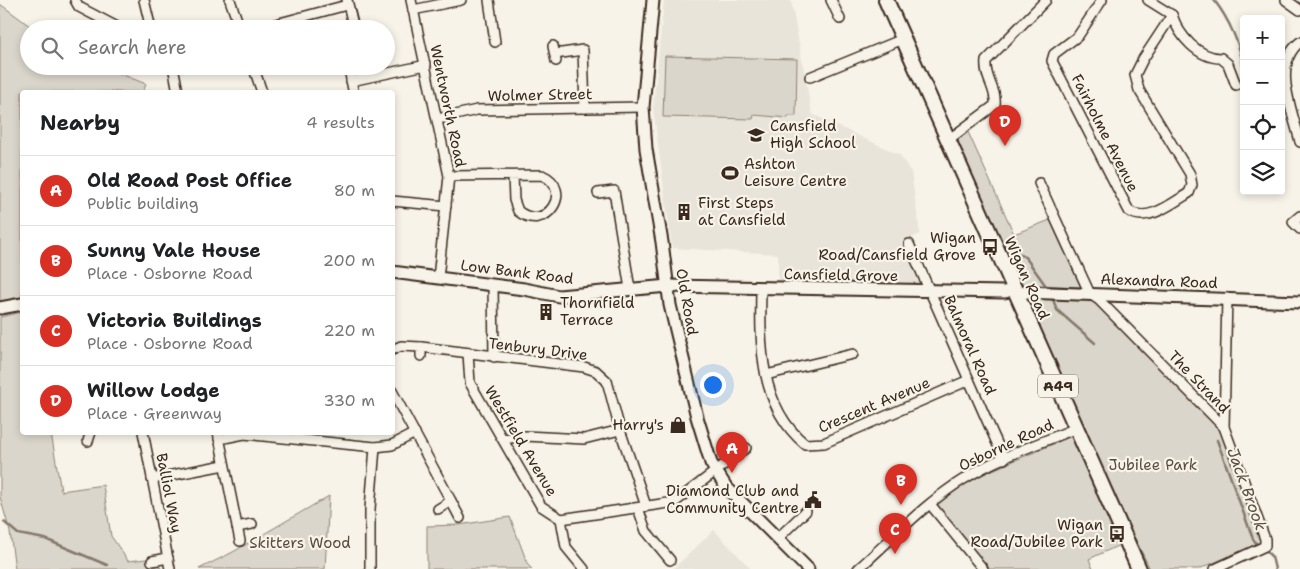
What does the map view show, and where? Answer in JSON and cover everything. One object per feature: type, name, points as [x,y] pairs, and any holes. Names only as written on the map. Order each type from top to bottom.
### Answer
[{"type":"main road","name":"Wigan Road","points":[[886,0],[1138,569]]},
{"type":"street","points":[[75,0],[79,6],[105,20]]},
{"type":"street","points":[[144,0],[147,20]]},
{"type":"street","points":[[230,0],[237,20]]},
{"type":"street","name":"Wentworth Road","points":[[411,0],[449,176],[438,278]]},
{"type":"street","points":[[413,10],[461,0]]},
{"type":"street","points":[[489,0],[496,42]]},
{"type":"street","name":"Old Road","points":[[653,0],[644,107],[646,149],[662,242],[672,318],[697,417],[706,450],[716,472],[734,496],[808,569]]},
{"type":"street","points":[[831,0],[840,20]]},
{"type":"street","points":[[948,140],[995,105],[996,96],[985,71],[986,61],[1046,0]]},
{"type":"street","name":"Fairholme Avenue","points":[[1102,0],[1078,36],[1054,54],[1052,61],[1133,214],[1145,215],[1157,211],[1190,193],[1192,185],[1190,174],[1139,90],[1135,75],[1143,59],[1172,15]]},
{"type":"street","points":[[1148,0],[1172,15],[1177,30],[1190,43],[1209,58],[1221,58],[1228,64],[1231,81]]},
{"type":"street","points":[[1286,0],[1300,10]]},
{"type":"street","points":[[287,20],[347,2],[352,20]]},
{"type":"street","points":[[810,77],[903,39]]},
{"type":"street","points":[[1300,42],[1288,56],[1284,71],[1300,142]]},
{"type":"street","points":[[554,53],[583,50],[585,108]]},
{"type":"street","points":[[395,72],[426,65]]},
{"type":"street","points":[[175,75],[178,90]]},
{"type":"street","points":[[256,75],[261,90]]},
{"type":"street","points":[[351,82],[382,75]]},
{"type":"street","name":"Wolmer Street","points":[[438,119],[477,110],[644,107]]},
{"type":"street","points":[[449,176],[542,175],[553,183],[556,202],[550,212],[540,216],[528,217],[518,211],[514,200],[513,176]]},
{"type":"street","points":[[1039,184],[1090,294]]},
{"type":"street","points":[[598,193],[614,191],[630,289]]},
{"type":"street","points":[[395,201],[446,206]]},
{"type":"street","points":[[1300,216],[1294,222],[1300,229]]},
{"type":"street","name":"Balmoral Road","points":[[909,244],[1004,458]]},
{"type":"street","name":"Low Bank Road","points":[[395,272],[559,296],[668,286]]},
{"type":"street","points":[[493,285],[494,357]]},
{"type":"street","name":"Cansfield Grove","points":[[668,286],[1015,292]]},
{"type":"street","name":"Crescent Avenue","points":[[761,289],[760,349],[766,375],[776,408],[790,432],[805,444],[824,443],[969,380]]},
{"type":"street","name":"Alexandra Road","points":[[1015,292],[1300,302]]},
{"type":"street","name":"The Strand","points":[[1090,294],[1099,300],[1224,427],[1265,540],[1265,546],[1218,568]]},
{"type":"street","points":[[1224,427],[1227,298]]},
{"type":"street","points":[[0,308],[20,304]]},
{"type":"street","name":"Tenbury Drive","points":[[395,349],[401,346],[421,351],[468,353],[584,367],[596,371],[607,381],[642,507],[646,531],[670,560]]},
{"type":"street","name":"Westfield Avenue","points":[[468,353],[470,383],[541,506],[561,519]]},
{"type":"street","points":[[766,375],[853,354]]},
{"type":"street","points":[[395,396],[460,518]]},
{"type":"street","name":"Osborne Road","points":[[858,569],[930,504],[963,479],[1004,458],[1076,428]]},
{"type":"street","points":[[503,439],[525,436],[584,439],[620,430]]},
{"type":"street","points":[[254,435],[375,447],[392,445],[416,433]]},
{"type":"street","name":"Balliol Way","points":[[144,435],[170,569]]},
{"type":"street","points":[[232,435],[219,436],[240,541]]},
{"type":"street","points":[[370,569],[370,509],[375,447]]},
{"type":"street","points":[[584,569],[566,547],[561,519],[675,502],[746,448]]},
{"type":"street","points":[[152,479],[224,465]]},
{"type":"street","points":[[438,509],[451,501]]},
{"type":"street","points":[[930,504],[982,569]]},
{"type":"street","points":[[777,539],[806,511]]},
{"type":"street","points":[[237,527],[252,524]]},
{"type":"street","points":[[152,561],[168,558]]},
{"type":"shaded area","name":"Cansfield High School","points":[[664,0],[791,0],[812,114],[900,155],[911,172],[920,234],[903,242],[923,286],[778,285],[778,254],[672,248],[653,108]]},
{"type":"shaded area","points":[[714,530],[751,569],[673,569]]},
{"type":"green space","points":[[0,4],[22,20],[20,20],[20,75],[124,75],[146,84],[144,90],[20,90],[20,299],[0,303]]},
{"type":"green space","points":[[665,56],[797,59],[796,116],[788,116],[788,118],[754,115],[753,119],[663,117]]},
{"type":"green space","points":[[968,132],[1014,234],[1050,220],[1081,287],[1022,284],[955,142]]},
{"type":"green space","name":"Jubilee Park","points":[[1026,296],[1092,299],[1224,430],[1262,542],[1199,569],[1150,569],[1135,538],[1089,559],[1093,569],[988,569],[984,565],[936,504],[967,481],[1086,430]]},
{"type":"green space","points":[[20,312],[20,435],[51,435],[61,491],[103,485],[111,536],[128,561],[146,559],[150,567],[160,567],[162,569],[15,569],[10,532],[0,497],[0,317]]},
{"type":"green space","name":"Skitters Wood","points":[[329,496],[325,569],[199,569],[233,552]]},
{"type":"green space","points":[[510,517],[528,565],[532,569],[427,569],[427,526],[459,525]]},
{"type":"waterway","points":[[1214,0],[1234,34],[1242,60]]},
{"type":"waterway","name":"Jack Brook","points":[[1011,248],[1026,258],[1046,286]]},
{"type":"waterway","name":"Jack Brook","points":[[1052,297],[1057,310],[1095,343]]},
{"type":"waterway","name":"Jack Brook","points":[[1217,440],[1253,539],[1257,544]]},
{"type":"waterway","points":[[4,522],[18,534],[45,539],[107,565]]},
{"type":"waterway","name":"Jack Brook","points":[[1267,552],[1272,557],[1275,569]]},
{"type":"place","name":"Cansfield High School","points":[[756,135]]},
{"type":"place","name":"Willow Lodge","points":[[1005,146]]},
{"type":"place","name":"Ashton Leisure Centre","points":[[730,173]]},
{"type":"place","name":"First Steps at Cansfield","points":[[684,212]]},
{"type":"place","name":"Wigan Road/Cansfield Grove","points":[[990,247]]},
{"type":"place","name":"Thornfield Terrace","points":[[546,312]]},
{"type":"place","name":"Harry's","points":[[678,425]]},
{"type":"place","name":"Old Road Post Office","points":[[732,473]]},
{"type":"place","name":"Diamond Club and Community Centre","points":[[813,500]]},
{"type":"place","name":"Sunny Vale House","points":[[901,505]]},
{"type":"place","name":"Wigan Road/Jubilee Park","points":[[1117,534]]},
{"type":"place","name":"Victoria Buildings","points":[[895,554]]}]
